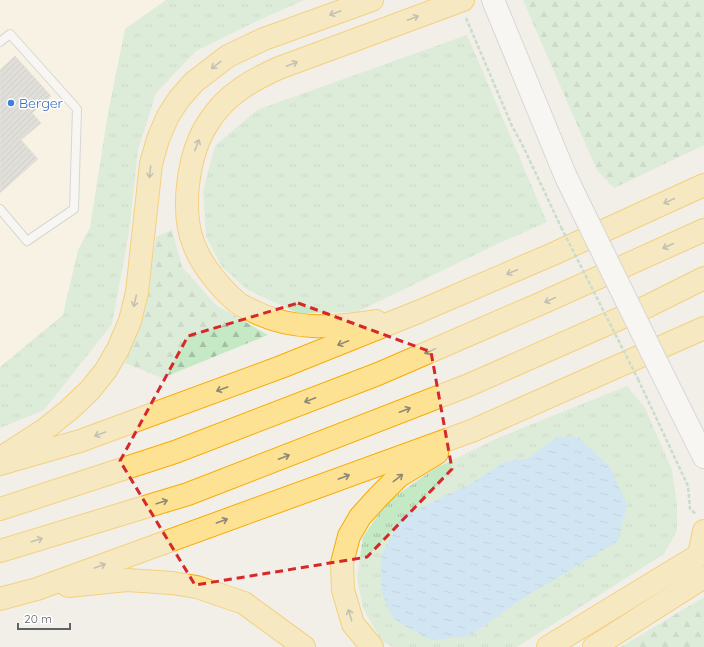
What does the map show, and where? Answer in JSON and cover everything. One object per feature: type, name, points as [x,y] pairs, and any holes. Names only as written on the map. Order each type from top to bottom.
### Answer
[{"type":"highway","points":[[0,459],[44,430],[69,410],[90,390],[106,370],[118,349],[130,321],[137,292],[151,164],[158,139],[168,116],[179,99],[194,82],[228,56],[264,39],[372,0]]},
{"type":"highway","points":[[418,312],[374,321],[330,326],[306,326],[282,322],[259,314],[238,303],[205,266],[194,245],[189,225],[187,202],[188,181],[191,163],[201,134],[210,119],[237,90],[256,78],[280,68],[460,1]]},
{"type":"highway","points":[[0,464],[80,441],[282,368],[553,254],[704,185]]},
{"type":"highway","points":[[0,509],[175,452],[378,374],[542,303],[704,230]]},
{"type":"highway","points":[[0,551],[188,494],[469,385],[648,306],[704,278]]},
{"type":"highway","points":[[0,599],[37,588],[474,430],[704,328]]},
{"type":"highway","points":[[372,647],[353,624],[343,590],[342,563],[349,536],[360,517],[378,496],[399,476],[474,430]]},
{"type":"highway","points":[[548,647],[702,554],[701,523]]},
{"type":"highway","points":[[594,647],[704,577]]},
{"type":"highway","points":[[37,588],[127,580],[172,583],[197,587],[244,603],[304,647]]},
{"type":"main road","points":[[493,0],[566,176],[704,457]]},
{"type":"lane","points":[[0,42],[10,34],[77,109],[74,210],[27,241],[0,209]]},
{"type":"path","points":[[460,1],[480,53],[512,126],[638,379],[688,486],[690,509],[701,523]]},
{"type":"highlighted area","points":[[298,303],[431,352],[452,469],[367,557],[195,585],[120,461],[188,336]]},
{"type":"shaded area","points":[[0,0],[166,0],[125,29],[90,228],[78,250],[63,315],[0,367]]},
{"type":"green space","points":[[166,0],[304,0],[196,51],[156,93],[138,150],[129,232],[112,324],[44,410],[0,428],[0,367],[63,315],[78,250],[90,228],[108,113],[125,29]]},
{"type":"green space","points":[[523,0],[704,0],[704,145],[614,188],[597,170]]},
{"type":"green space","points":[[467,35],[547,222],[497,244],[357,312],[298,313],[248,290],[222,267],[206,236],[203,191],[215,146],[257,110]]},
{"type":"green space","points":[[172,230],[182,267],[216,305],[268,335],[162,378],[125,363],[148,296],[156,237]]},
{"type":"green space","points":[[627,386],[645,408],[672,470],[677,505],[677,531],[664,554],[517,647],[393,647],[381,640],[363,608],[357,578],[363,537],[387,502],[434,469],[500,437]],"holes":[[[557,437],[519,601],[470,636],[468,485],[506,461],[529,458]]]},
{"type":"green space","points":[[704,597],[704,647],[621,647]]},
{"type":"water","points":[[557,437],[579,438],[610,467],[627,505],[618,541],[519,601],[470,636],[432,640],[408,628],[393,618],[381,591],[381,556],[403,516],[468,485],[506,461],[529,458]]},
{"type":"building","points":[[15,56],[51,96],[32,113],[41,123],[21,140],[38,159],[0,193],[0,70]]},
{"type":"place","name":"Berger","points":[[11,103]]}]
